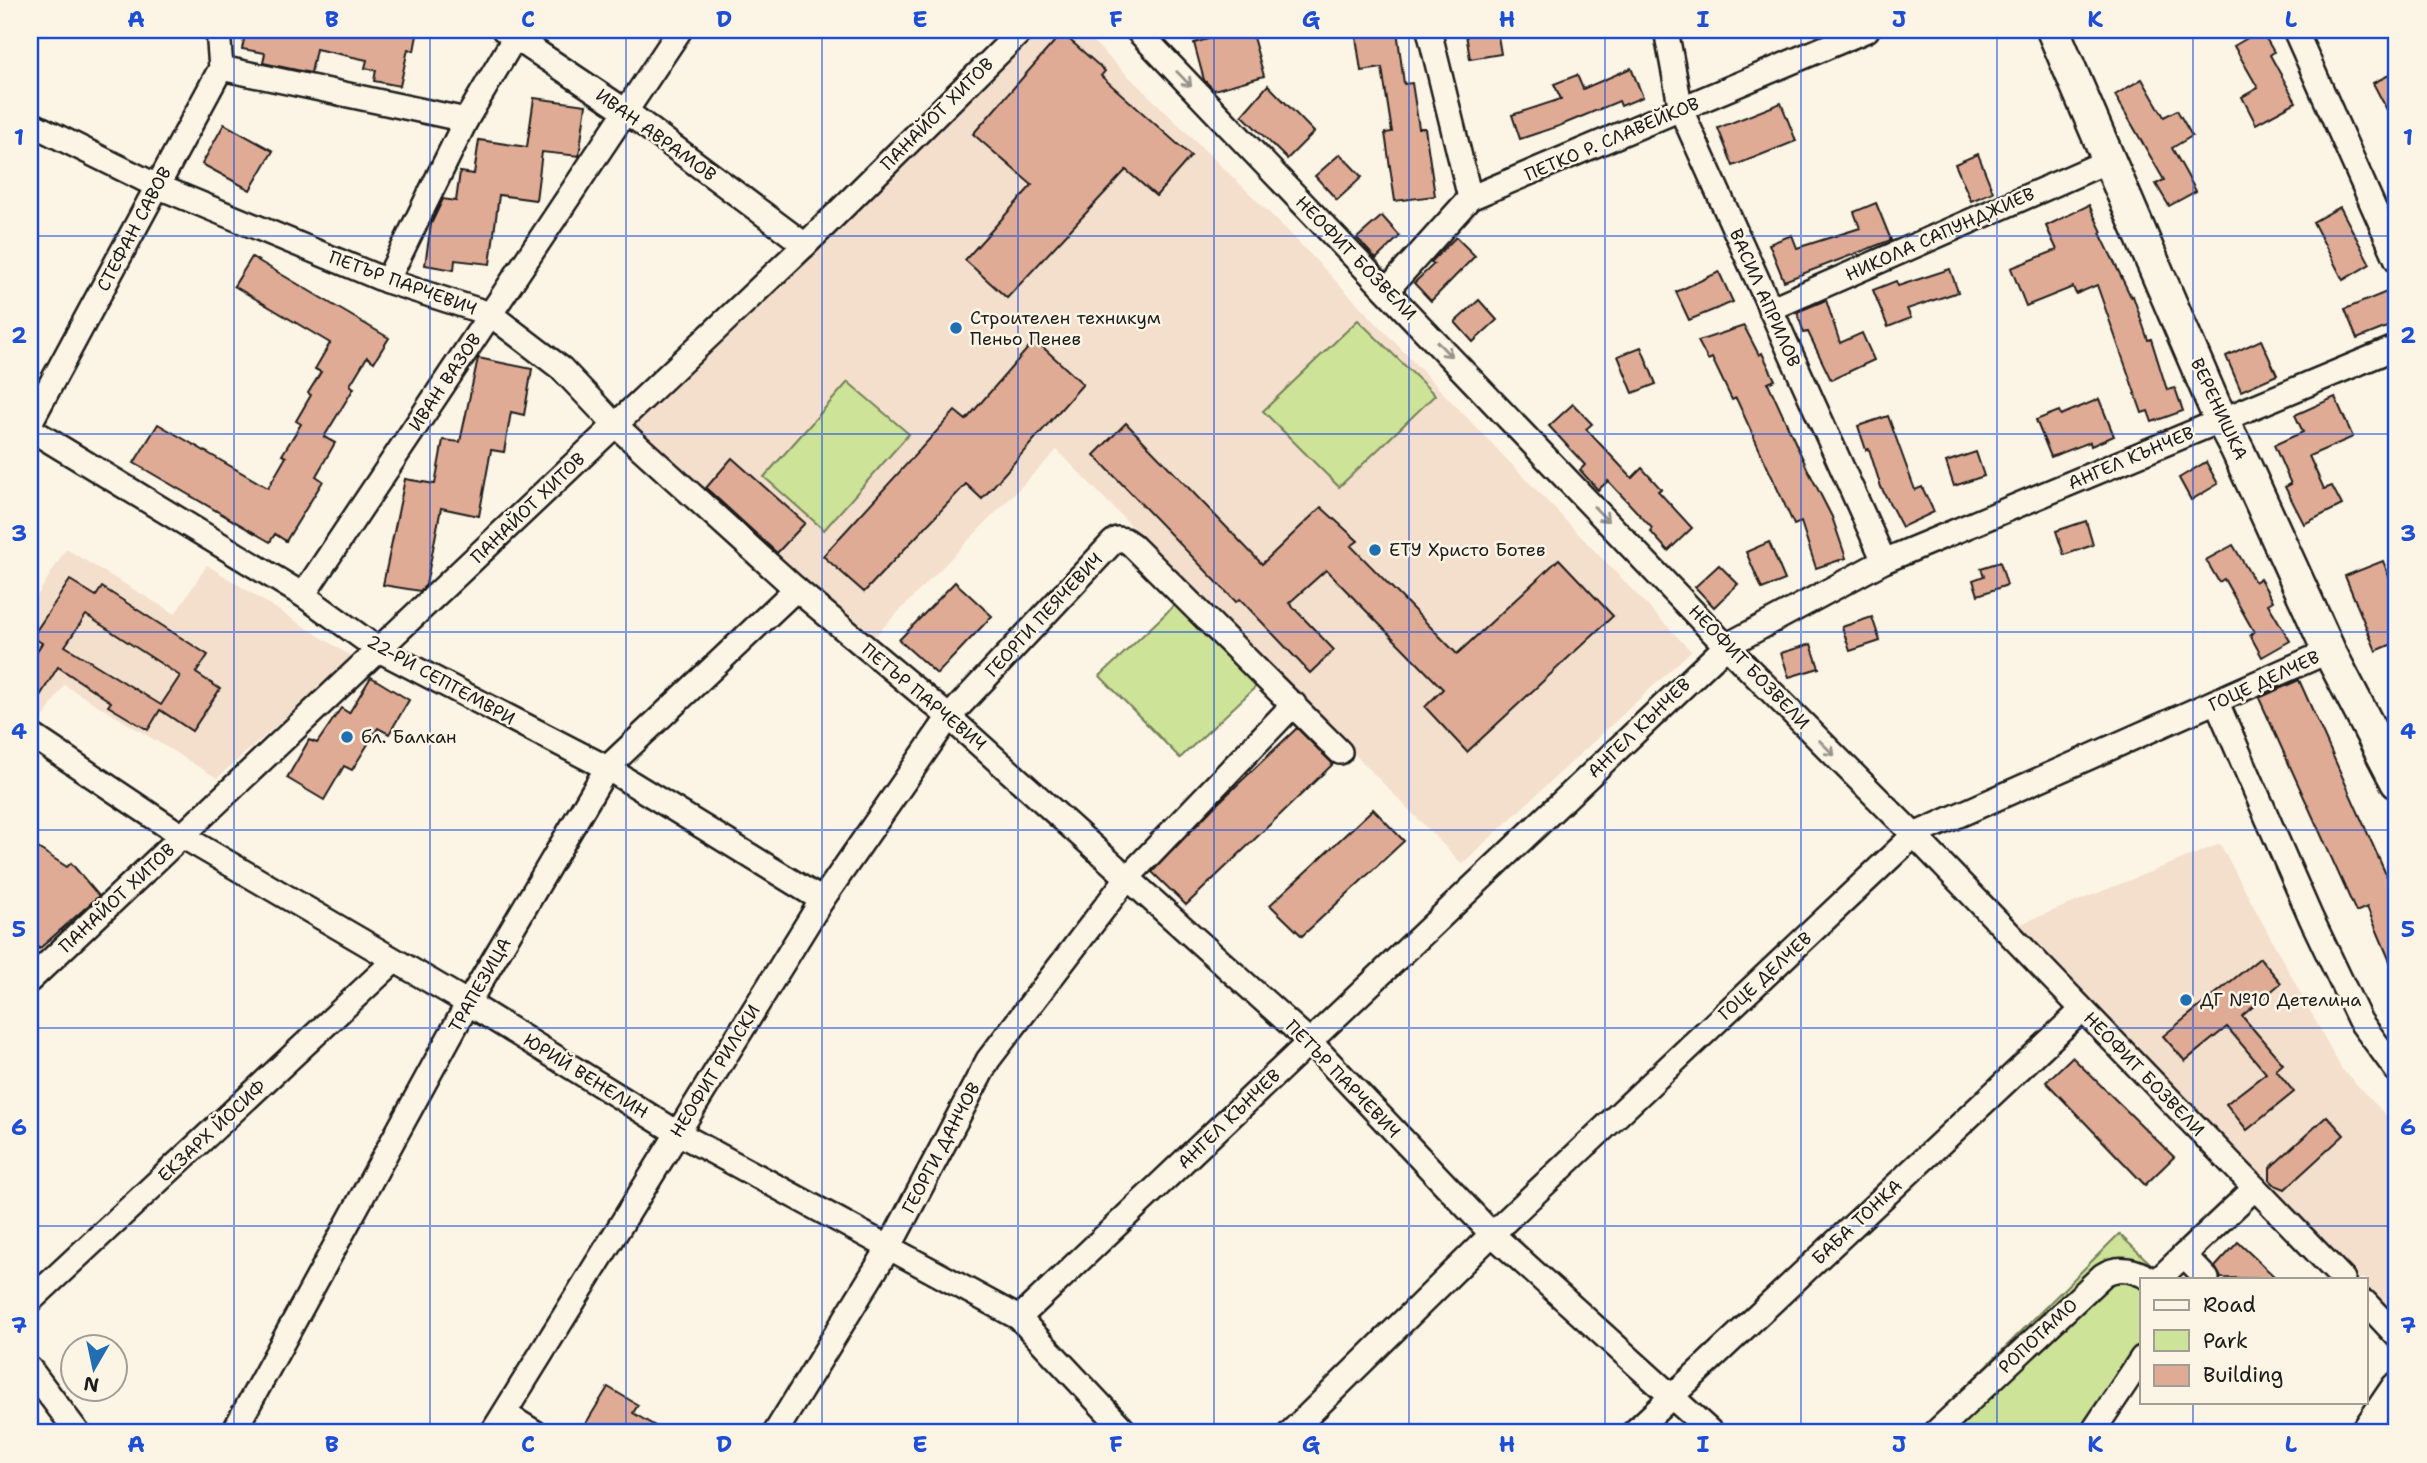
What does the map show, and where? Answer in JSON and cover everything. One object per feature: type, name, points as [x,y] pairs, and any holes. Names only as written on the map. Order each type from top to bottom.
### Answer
[{"type":"main road","name":"ВЕРЕНИШКА","points":[[2053,30],[2214,405],[2224,421],[2329,651],[2397,782]]},
{"type":"main road","points":[[2367,1433],[2397,1389]]},
{"type":"main road","points":[[2394,1433],[2397,1429]]},
{"type":"street","points":[[218,30],[221,68],[466,120]]},
{"type":"street","name":"ИВАН ВАЗОВ","points":[[303,595],[680,30]]},
{"type":"street","name":"ПАНАЙОТ ХИТОВ","points":[[30,980],[805,245],[1022,30]]},
{"type":"street","name":"НЕОФИТ БОЗВЕЛИ","points":[[1137,30],[1156,41],[1387,290],[1726,646],[1914,835],[2342,1278]]},
{"type":"street","points":[[1429,30],[1470,198]]},
{"type":"street","name":"ВАСИЛ АПРИЛОВ","points":[[1666,30],[1681,110],[1884,561]]},
{"type":"street","name":"ПЕТКО Р. СЛАВЕЙКОВ","points":[[1387,290],[1470,198],[1867,30]]},
{"type":"street","points":[[2295,30],[2397,260]]},
{"type":"street","points":[[387,281],[509,33]]},
{"type":"street","name":"ИВАН АВРАМОВ","points":[[509,33],[627,112],[805,245]]},
{"type":"street","name":"СТЕФАН САВОВ","points":[[30,423],[221,68]]},
{"type":"street","name":"ПЕТЪР ПАРЧЕВИЧ","points":[[30,123],[157,186],[387,281],[490,314],[562,369],[615,425],[796,589],[948,717],[1310,1042],[1492,1234],[1712,1433]]},
{"type":"street","name":"НИКОЛА САПУНДЖИЕВ","points":[[1770,309],[2110,160]]},
{"type":"street","name":"АНГЕЛ КЪНЧЕВ","points":[[1019,1318],[1726,646],[1884,561],[2224,421],[2238,411],[2397,347]]},
{"type":"street","name":"22-РИ СЕПТЕМВРИ","points":[[30,429],[303,595],[379,650],[607,768],[822,900]]},
{"type":"street","name":"ГЕОРГИ ПЕЯЧЕВИЧ","points":[[948,717],[1117,539],[1132,545],[1340,752]]},
{"type":"street","name":"ТРАПЕЗИЦА","points":[[233,1433],[468,1003],[607,768],[796,589]]},
{"type":"street","name":"ГОЦЕ ДЕЛЧЕВ","points":[[1290,1433],[1492,1234],[1914,835],[2217,703],[2329,651]]},
{"type":"street","points":[[2217,703],[2311,918],[2360,1021],[2397,1071]]},
{"type":"street","points":[[1128,877],[1294,704]]},
{"type":"street","name":"НЕОФИТ РИЛСКИ","points":[[498,1424],[822,900],[948,717]]},
{"type":"street","name":"ЮРИЙ ВЕНЕЛИН","points":[[30,734],[182,836],[468,1003],[677,1132],[1019,1318],[1127,1433]]},
{"type":"street","name":"ГЕОРГИ ДАНЧОВ","points":[[775,1433],[890,1246],[988,1060],[1128,877]]},
{"type":"street","name":"ЕКЗАРХ ЙОСИФ","points":[[30,1301],[394,961]]},
{"type":"street","name":"БАБА ТОНКА","points":[[1633,1433],[2082,1010]]},
{"type":"street","points":[[2160,1278],[2256,1188]]},
{"type":"street","points":[[2184,1255],[2206,1278]]},
{"type":"street","name":"РОПОТАМО","points":[[1935,1433],[2103,1275],[2110,1270],[2128,1269],[2149,1278]]},
{"type":"street","points":[[2368,1305],[2397,1336]]},
{"type":"street","points":[[2092,1433],[2140,1361]]},
{"type":"street","points":[[30,1369],[78,1433]]},
{"type":"street","points":[[498,1424],[536,1433]]},
{"type":"shaded area","points":[[1031,30],[1081,30],[1284,227],[1691,651],[1462,864],[1057,450],[866,645],[628,428]]},
{"type":"shaded area","points":[[66,549],[175,614],[207,565],[354,658],[217,778],[64,685],[40,723],[30,716],[30,607]]},
{"type":"shaded area","name":"ДГ №10 Детелина","points":[[2220,844],[2341,1068],[2397,1127],[2397,1337],[2368,1310],[2368,1278],[2337,1278],[2003,931]]},
{"type":"green space","points":[[1358,320],[1435,395],[1339,487],[1263,411]]},
{"type":"green space","points":[[848,382],[909,434],[824,530],[764,477]]},
{"type":"green space","points":[[1182,598],[1263,680],[1180,758],[1100,676]]},
{"type":"green space","points":[[2119,1234],[2166,1278],[2140,1278],[2140,1368],[2098,1433],[1919,1433]]},
{"type":"building","points":[[246,30],[418,30],[414,51],[408,49],[400,86],[374,81],[376,70],[365,68],[367,60],[316,49],[311,73],[263,63],[265,53],[242,49]]},
{"type":"building","points":[[1239,30],[1251,30],[1264,76],[1214,90],[1204,80],[1194,43]]},
{"type":"building","points":[[1355,30],[1397,30],[1404,84],[1412,83],[1419,128],[1425,128],[1435,196],[1395,201],[1385,133],[1392,132],[1382,68],[1361,71]]},
{"type":"building","points":[[1497,30],[1501,54],[1470,59],[1466,34]]},
{"type":"building","points":[[2261,30],[2274,52],[2270,55],[2296,102],[2256,124],[2242,97],[2258,88],[2234,46]]},
{"type":"building","points":[[1062,33],[1105,71],[1101,76],[1191,156],[1156,196],[1126,170],[1007,298],[965,260],[1032,185],[973,134]]},
{"type":"building","points":[[1631,68],[1643,97],[1621,106],[1619,101],[1520,139],[1512,115],[1561,99],[1554,84],[1577,75],[1583,89]]},
{"type":"building","points":[[2397,71],[2397,129],[2373,83]]},
{"type":"building","points":[[2142,79],[2164,117],[2177,110],[2192,136],[2172,148],[2196,191],[2169,206],[2156,184],[2164,180],[2115,95]]},
{"type":"building","points":[[1268,85],[1314,132],[1287,159],[1242,115]]},
{"type":"building","points":[[534,98],[586,105],[579,156],[542,152],[536,200],[499,195],[490,264],[455,260],[454,270],[425,265],[431,224],[443,199],[456,201],[460,172],[474,174],[479,140],[527,147]]},
{"type":"building","points":[[1781,103],[1796,141],[1733,166],[1718,128]]},
{"type":"building","points":[[224,124],[273,151],[250,190],[202,164]]},
{"type":"building","points":[[1340,154],[1362,177],[1337,200],[1315,176]]},
{"type":"building","points":[[1978,154],[1993,192],[1971,201],[1955,164]]},
{"type":"building","points":[[1876,203],[1891,240],[1784,281],[1769,244],[1792,235],[1797,248],[1860,228],[1854,212]]},
{"type":"building","points":[[2089,205],[2102,232],[2100,233],[2131,297],[2133,296],[2148,340],[2151,339],[2167,390],[2175,388],[2183,411],[2152,422],[2148,411],[2142,413],[2097,285],[2076,294],[2073,287],[2026,306],[2011,268],[2057,250],[2046,226]]},
{"type":"building","points":[[2340,207],[2370,264],[2343,280],[2313,222]]},
{"type":"building","points":[[1382,216],[1400,236],[1376,259],[1357,238]]},
{"type":"building","points":[[1456,237],[1475,256],[1431,301],[1414,283]]},
{"type":"building","points":[[252,257],[389,338],[374,362],[367,357],[350,385],[354,388],[324,437],[335,443],[316,476],[323,481],[286,541],[275,534],[270,542],[134,463],[158,424],[268,488],[286,457],[282,455],[301,424],[296,421],[321,372],[315,369],[330,343],[234,286]]},
{"type":"building","points":[[1950,269],[1958,292],[1907,309],[1911,318],[1888,327],[1873,290],[1896,281],[1898,286]]},
{"type":"building","points":[[1719,272],[1733,302],[1689,320],[1676,292]]},
{"type":"building","points":[[2389,291],[2397,311],[2397,323],[2357,339],[2345,309]]},
{"type":"building","points":[[1479,300],[1497,320],[1473,342],[1455,322]]},
{"type":"building","points":[[1826,300],[1840,343],[1862,333],[1874,360],[1831,380],[1808,332],[1804,333],[1797,312]]},
{"type":"building","points":[[1744,326],[1759,355],[1762,353],[1775,380],[1768,383],[1832,517],[1846,558],[1816,568],[1801,522],[1794,525],[1736,398],[1732,400],[1712,358],[1708,360],[1698,341]]},
{"type":"building","points":[[1035,340],[1083,384],[982,499],[966,484],[864,592],[823,556],[955,411],[966,420]]},
{"type":"building","points":[[2261,340],[2277,375],[2241,391],[2226,356]]},
{"type":"building","points":[[1641,347],[1656,384],[1633,393],[1618,356]]},
{"type":"building","points":[[478,358],[532,369],[524,415],[511,412],[504,452],[491,450],[479,516],[441,508],[426,585],[420,591],[383,585],[405,479],[435,484],[443,440],[460,442]]},
{"type":"building","points":[[2335,397],[2353,437],[2309,456],[2324,489],[2332,486],[2342,505],[2304,524],[2285,487],[2291,484],[2274,445],[2303,432],[2295,415]]},
{"type":"building","points":[[2099,399],[2114,436],[2091,446],[2090,442],[2051,457],[2036,420],[2059,411],[2061,415]]},
{"type":"building","points":[[1573,404],[1592,424],[1586,429],[1632,478],[1642,468],[1661,489],[1658,491],[1692,528],[1668,551],[1650,531],[1652,528],[1608,481],[1598,490],[1580,470],[1585,465],[1549,426]]},
{"type":"building","points":[[1888,416],[1915,490],[1922,487],[1934,512],[1902,527],[1881,487],[1869,449],[1866,450],[1858,426]]},
{"type":"building","points":[[1126,423],[1262,564],[1321,507],[1358,541],[1351,546],[1457,654],[1559,559],[1613,616],[1467,752],[1425,707],[1443,689],[1326,570],[1289,603],[1334,650],[1310,673],[1240,599],[1236,602],[1094,455]]},
{"type":"building","points":[[1976,452],[1984,476],[1954,486],[1946,462]]},
{"type":"building","points":[[732,458],[805,523],[777,553],[706,488]]},
{"type":"building","points":[[2206,462],[2218,484],[2191,500],[2179,478]]},
{"type":"building","points":[[2086,521],[2093,545],[2064,555],[2056,531]]},
{"type":"building","points":[[1769,542],[1785,580],[1762,589],[1746,552]]},
{"type":"building","points":[[2233,545],[2255,582],[2260,579],[2273,601],[2268,604],[2290,641],[2262,657],[2250,635],[2254,632],[2224,579],[2219,582],[2206,560]]},
{"type":"building","points":[[2383,561],[2397,597],[2397,642],[2376,651],[2345,576]]},
{"type":"building","points":[[2000,562],[2007,585],[1978,595],[1973,580],[1984,576],[1981,568]]},
{"type":"building","points":[[1719,565],[1738,584],[1714,607],[1695,587]]},
{"type":"building","points":[[70,580],[96,596],[102,587],[208,655],[196,673],[220,689],[192,731],[160,710],[148,730],[108,706],[111,702],[58,667],[30,712],[30,662],[42,643],[32,637]],"holes":[[[86,615],[180,676],[161,705],[65,646]]]},
{"type":"building","points":[[955,582],[992,616],[937,674],[899,640]]},
{"type":"building","points":[[1872,617],[1880,641],[1850,651],[1842,627]]},
{"type":"building","points":[[1811,644],[1819,668],[1789,677],[1781,653]]},
{"type":"building","name":"бл. Балкан","points":[[371,677],[409,700],[389,734],[378,728],[352,770],[344,766],[324,800],[287,778],[309,740],[317,743],[341,708],[349,713]]},
{"type":"building","points":[[2299,680],[2397,899],[2397,978],[2367,907],[2356,912],[2259,698]]},
{"type":"building","points":[[1297,728],[1333,764],[1186,905],[1152,872],[1213,808]]},
{"type":"building","points":[[1373,809],[1404,841],[1302,936],[1270,905]]},
{"type":"building","points":[[38,848],[67,867],[71,863],[99,896],[39,949],[30,939],[30,861]]},
{"type":"building","points":[[2260,958],[2281,983],[2242,1016],[2283,1064],[2276,1070],[2294,1092],[2247,1130],[2226,1104],[2266,1073],[2227,1027],[2185,1061],[2163,1036]]},
{"type":"building","points":[[2072,1057],[2174,1157],[2145,1185],[2046,1082]]},
{"type":"building","points":[[2327,1116],[2344,1135],[2285,1189],[2275,1185],[2270,1180],[2270,1168]]},
{"type":"building","points":[[2238,1242],[2276,1278],[2221,1278],[2215,1267]]},
{"type":"building","points":[[608,1387],[638,1405],[633,1413],[667,1433],[580,1433]]},
{"type":"place","name":"Строителен техникум Пеньо Пенев","points":[[956,328]]},
{"type":"place","name":"ЕТУ Христо Ботев","points":[[1375,550]]},
{"type":"place","name":"бл. Балкан","points":[[347,737]]},
{"type":"place","name":"ДГ №10 Детелина","points":[[2186,1000]]}]
